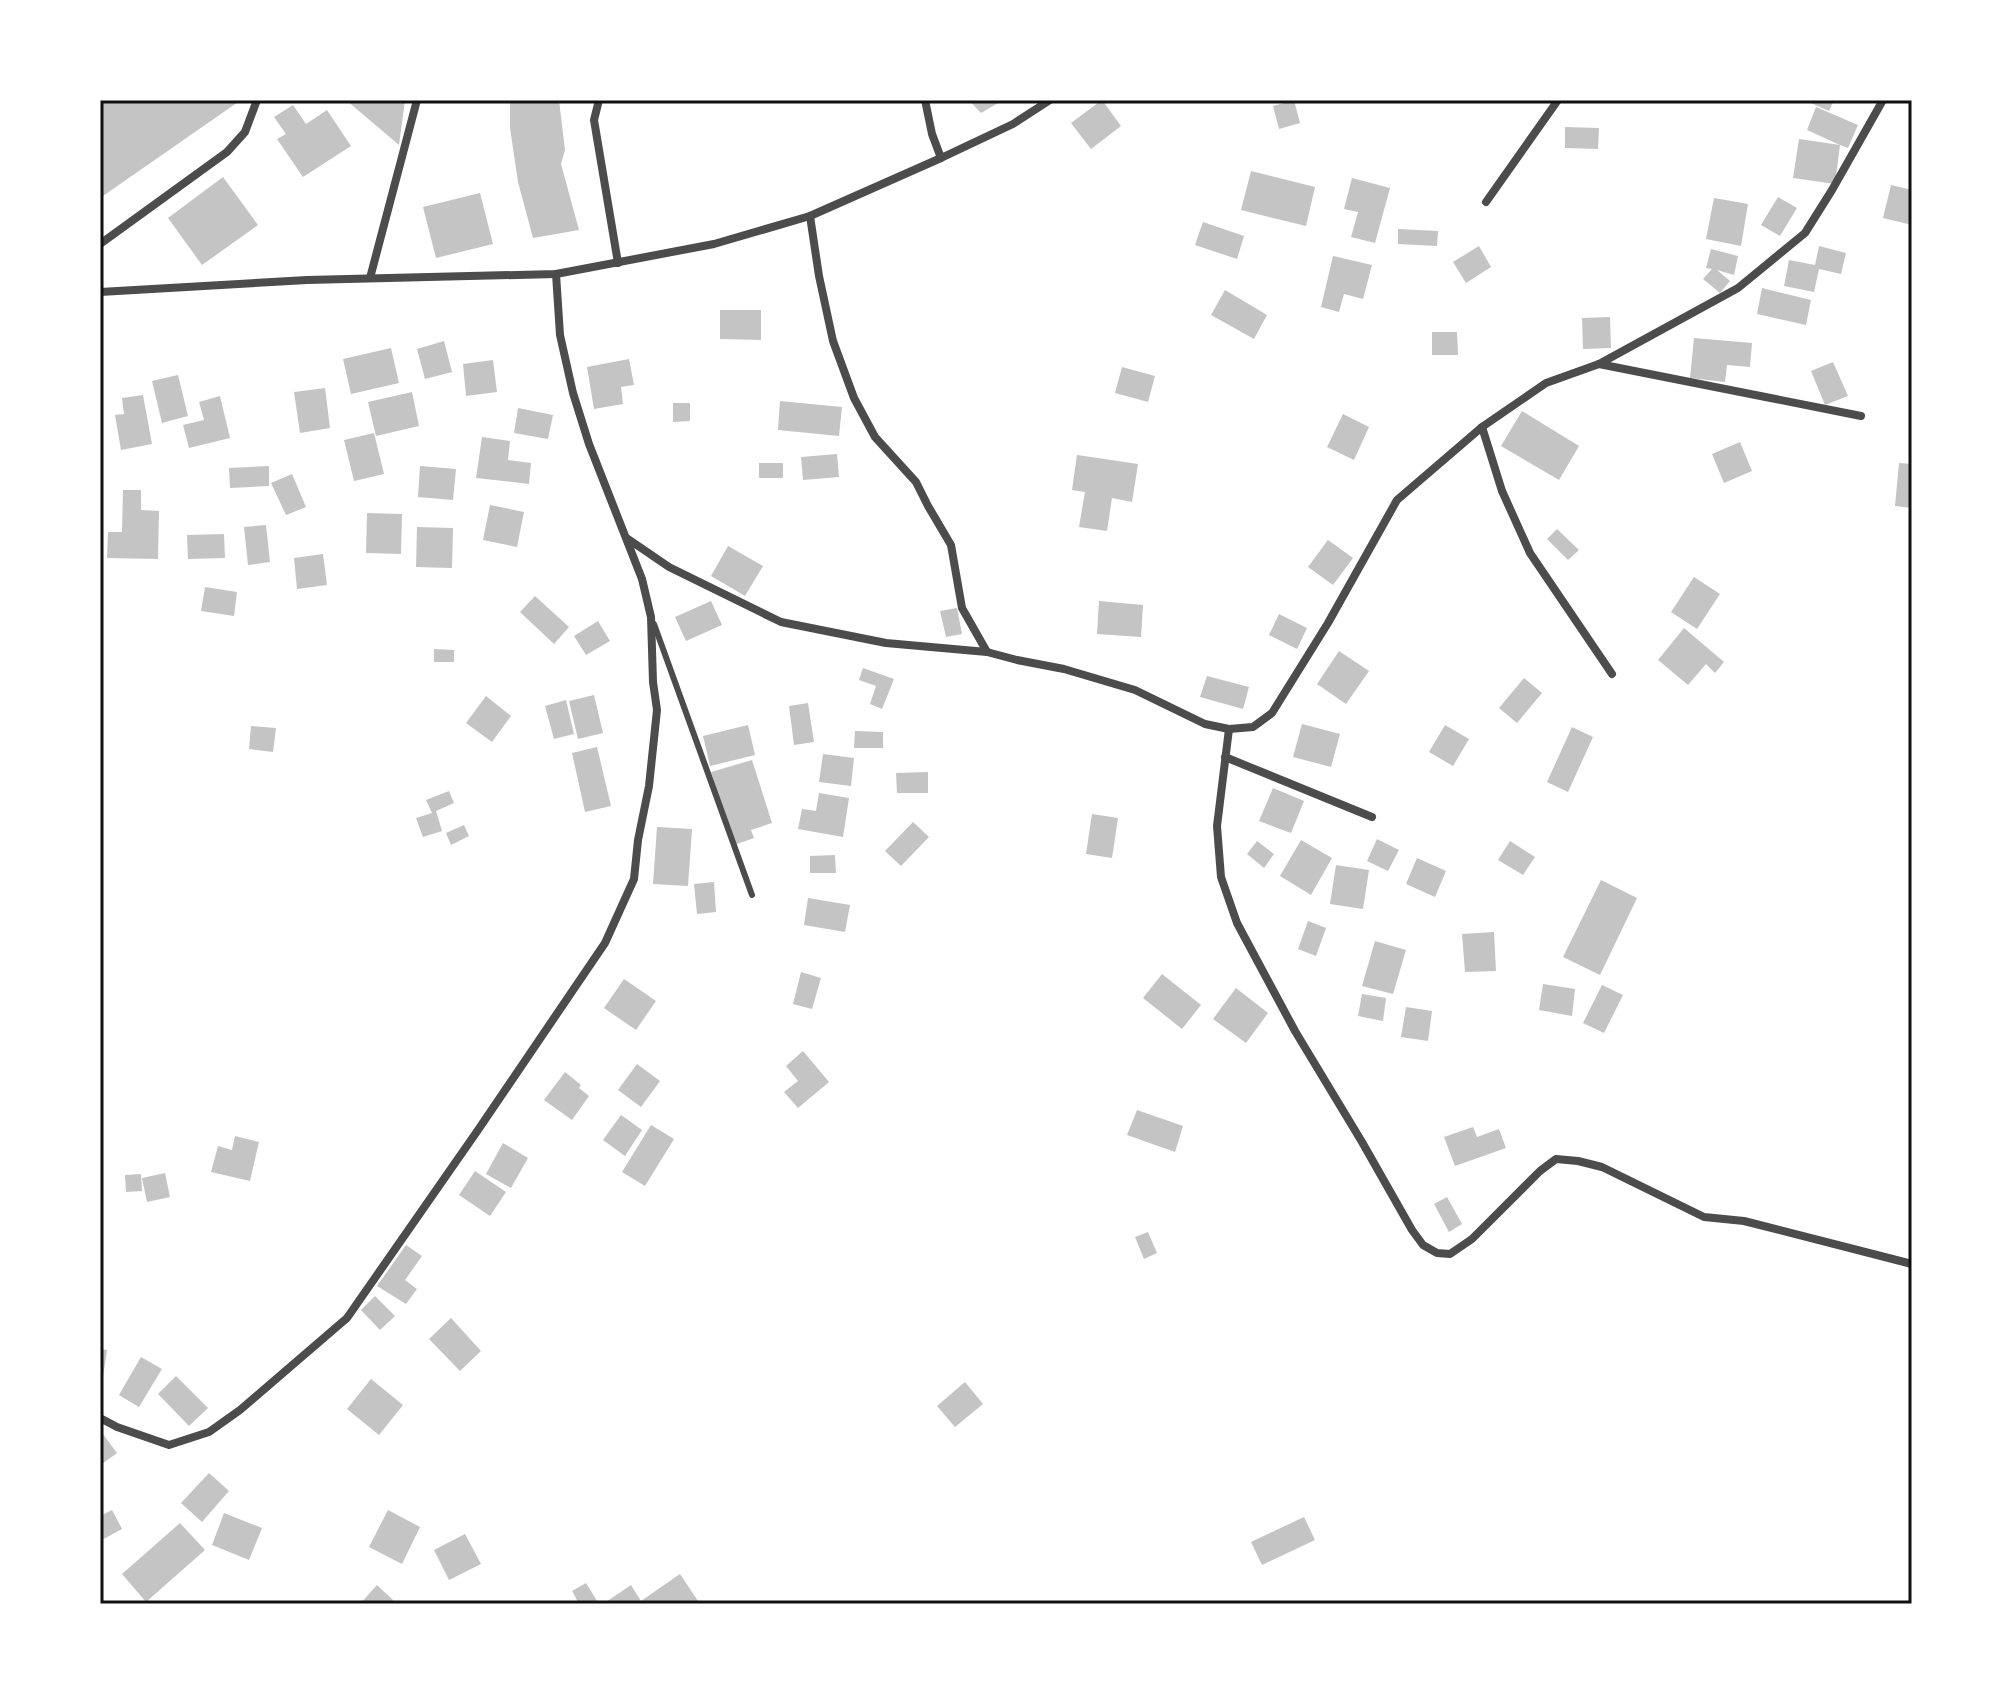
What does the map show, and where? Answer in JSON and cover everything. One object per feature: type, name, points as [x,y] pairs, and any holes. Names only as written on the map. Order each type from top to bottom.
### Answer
[{"type":"street","points":[[100,244],[227,152],[245,132],[257,100]]},
{"type":"street","points":[[370,278],[417,100]]},
{"type":"street","points":[[599,100],[594,120],[618,263]]},
{"type":"street","points":[[925,100],[941,158]]},
{"type":"street","points":[[100,292],[307,280],[556,274],[714,244],[810,216],[1013,124],[1050,100]]},
{"type":"street","points":[[1486,202],[1558,100]]},
{"type":"street","points":[[626,538],[669,567],[781,622],[886,643],[987,652],[1064,669],[1135,690],[1205,724],[1229,729],[1253,727],[1272,713],[1328,623],[1397,500],[1482,427],[1546,383],[1599,364],[1738,288],[1805,233],[1883,100]]},
{"type":"street","points":[[810,216],[833,341],[854,398],[875,437],[916,482],[951,545],[962,608],[987,652]]},
{"type":"street","points":[[100,1418],[169,1445],[209,1432],[240,1410],[347,1318],[605,943],[634,879],[657,710],[651,617],[642,579],[589,444],[573,393],[560,335],[556,274]]},
{"type":"street","points":[[1599,364],[1861,416]]},
{"type":"street","points":[[1482,427],[1502,491],[1530,553],[1612,674]]},
{"type":"street","points":[[1229,729],[1217,826],[1221,877],[1237,923],[1295,1031],[1423,1245],[1437,1253],[1450,1254],[1472,1239],[1556,1159],[1602,1167],[1704,1217],[1744,1221],[1912,1264]]},
{"type":"street","points":[[1225,757],[1372,817]]},
{"type":"lane","points":[[651,617],[752,895]]},
{"type":"building","points":[[100,100],[241,100],[100,198]]},
{"type":"building","points":[[346,100],[405,100],[399,145]]},
{"type":"building","points":[[510,100],[559,100],[565,150],[561,164],[579,230],[533,238],[518,182],[510,128]]},
{"type":"building","points":[[969,100],[1003,100],[981,113]]},
{"type":"building","points":[[1102,100],[1121,126],[1091,149],[1071,123]]},
{"type":"building","points":[[1294,100],[1300,123],[1279,129],[1273,106]]},
{"type":"building","points":[[1804,100],[1834,100],[1829,111]]},
{"type":"building","points":[[293,105],[306,124],[327,110],[351,146],[303,177],[277,139],[286,134],[274,117]]},
{"type":"building","points":[[1816,107],[1858,125],[1848,148],[1807,130]]},
{"type":"building","points":[[1565,127],[1599,128],[1598,149],[1565,148]]},
{"type":"building","points":[[1799,139],[1840,145],[1835,184],[1793,178]]},
{"type":"building","points":[[1251,171],[1315,187],[1306,226],[1241,210]]},
{"type":"building","points":[[223,177],[258,225],[202,265],[168,218]]},
{"type":"building","points":[[1352,178],[1390,188],[1375,243],[1351,237],[1358,212],[1344,209]]},
{"type":"building","points":[[1891,185],[1912,190],[1912,225],[1883,218]]},
{"type":"building","points":[[480,193],[493,244],[436,258],[423,207]]},
{"type":"building","points":[[1778,197],[1797,208],[1780,236],[1761,225]]},
{"type":"building","points":[[1714,198],[1748,204],[1741,246],[1706,239]]},
{"type":"building","points":[[1203,222],[1244,236],[1237,259],[1195,245]]},
{"type":"building","points":[[1398,229],[1438,231],[1437,246],[1398,244]]},
{"type":"building","points":[[1479,246],[1491,267],[1466,283],[1453,262]]},
{"type":"building","points":[[1819,246],[1846,253],[1841,274],[1819,269],[1814,292],[1784,286],[1789,260],[1815,265]]},
{"type":"building","points":[[1711,249],[1738,256],[1734,275],[1717,270],[1730,281],[1720,293],[1703,279],[1712,269],[1706,268]]},
{"type":"building","points":[[1333,256],[1372,265],[1363,299],[1344,294],[1339,312],[1321,307]]},
{"type":"building","points":[[1762,288],[1811,300],[1806,325],[1757,314]]},
{"type":"building","points":[[1225,290],[1267,315],[1254,339],[1211,315]]},
{"type":"building","points":[[720,310],[761,310],[761,340],[720,339]]},
{"type":"building","points":[[1610,317],[1611,348],[1583,349],[1582,318]]},
{"type":"building","points":[[1432,332],[1457,332],[1458,355],[1432,355]]},
{"type":"building","points":[[1694,338],[1752,343],[1750,367],[1727,365],[1725,382],[1690,378]]},
{"type":"building","points":[[444,341],[452,372],[425,379],[417,349]]},
{"type":"building","points":[[391,348],[399,383],[351,394],[343,359]]},
{"type":"building","points":[[629,359],[634,385],[621,387],[623,404],[594,409],[587,367]]},
{"type":"building","points":[[493,360],[497,392],[466,396],[463,364]]},
{"type":"building","points":[[1833,362],[1848,396],[1825,405],[1811,371]]},
{"type":"building","points":[[1122,367],[1155,376],[1148,402],[1115,393]]},
{"type":"building","points":[[178,375],[188,416],[162,423],[152,381]]},
{"type":"building","points":[[325,388],[330,428],[300,433],[294,392]]},
{"type":"building","points":[[412,392],[419,426],[376,436],[368,402]]},
{"type":"building","points":[[143,395],[152,444],[121,450],[115,415],[124,414],[122,398]]},
{"type":"building","points":[[220,396],[230,438],[189,448],[183,425],[204,420],[199,402]]},
{"type":"building","points":[[780,401],[842,407],[839,436],[778,430]]},
{"type":"building","points":[[673,403],[690,403],[690,421],[673,422]]},
{"type":"building","points":[[518,408],[553,415],[548,439],[514,433]]},
{"type":"building","points":[[1522,411],[1579,446],[1559,480],[1501,446]]},
{"type":"building","points":[[1343,414],[1369,427],[1354,460],[1327,447]]},
{"type":"building","points":[[374,433],[384,474],[354,481],[344,440]]},
{"type":"building","points":[[482,437],[510,441],[508,460],[531,463],[529,484],[476,478]]},
{"type":"building","points":[[1740,442],[1752,471],[1724,483],[1712,454]]},
{"type":"building","points":[[837,454],[839,477],[803,480],[801,457]]},
{"type":"building","points":[[1077,455],[1138,464],[1132,502],[1112,498],[1107,531],[1079,527],[1085,492],[1072,490]]},
{"type":"building","points":[[759,463],[783,463],[783,478],[759,478]]},
{"type":"building","points":[[1899,463],[1912,464],[1912,508],[1895,506]]},
{"type":"building","points":[[269,466],[269,486],[230,488],[229,468]]},
{"type":"building","points":[[420,466],[456,469],[453,500],[418,497]]},
{"type":"building","points":[[292,474],[306,507],[286,515],[271,483]]},
{"type":"building","points":[[123,490],[141,490],[141,510],[159,511],[158,559],[107,558],[108,532],[122,532]]},
{"type":"building","points":[[490,505],[524,512],[517,547],[483,540]]},
{"type":"building","points":[[367,513],[402,514],[401,554],[366,553]]},
{"type":"building","points":[[266,525],[270,562],[248,565],[244,527]]},
{"type":"building","points":[[417,527],[453,528],[452,568],[416,567]]},
{"type":"building","points":[[1557,529],[1579,550],[1568,560],[1547,539]]},
{"type":"building","points":[[224,534],[225,558],[188,559],[187,535]]},
{"type":"building","points":[[1328,540],[1353,558],[1333,585],[1308,567]]},
{"type":"building","points":[[728,546],[763,566],[745,596],[711,576]]},
{"type":"building","points":[[323,554],[327,585],[297,589],[294,558]]},
{"type":"building","points":[[1694,577],[1720,594],[1697,629],[1671,612]]},
{"type":"building","points":[[205,587],[237,592],[234,616],[201,611]]},
{"type":"building","points":[[535,596],[569,627],[554,644],[520,612]]},
{"type":"building","points":[[711,601],[722,625],[686,641],[675,617]]},
{"type":"building","points":[[1099,601],[1143,605],[1141,637],[1097,634]]},
{"type":"building","points":[[957,608],[962,634],[946,637],[940,611]]},
{"type":"building","points":[[1279,614],[1307,628],[1297,649],[1269,635]]},
{"type":"building","points":[[598,621],[610,641],[586,655],[574,636]]},
{"type":"building","points":[[1684,628],[1724,662],[1715,673],[1706,664],[1688,685],[1658,660]]},
{"type":"building","points":[[434,649],[454,650],[454,662],[434,662]]},
{"type":"building","points":[[1339,651],[1369,671],[1346,704],[1317,684]]},
{"type":"building","points":[[863,668],[894,679],[882,709],[870,704],[876,686],[859,680]]},
{"type":"building","points":[[1207,676],[1249,687],[1243,709],[1200,697]]},
{"type":"building","points":[[1524,678],[1542,693],[1517,723],[1499,708]]},
{"type":"building","points":[[594,695],[603,733],[578,739],[569,701]]},
{"type":"building","points":[[486,696],[511,716],[492,742],[466,723]]},
{"type":"building","points":[[566,700],[574,734],[554,739],[545,706]]},
{"type":"building","points":[[808,703],[814,742],[794,745],[789,706]]},
{"type":"building","points":[[1302,724],[1340,734],[1331,767],[1293,757]]},
{"type":"building","points":[[748,725],[755,755],[710,766],[703,736]]},
{"type":"building","points":[[1445,725],[1469,739],[1453,766],[1429,752]]},
{"type":"building","points":[[251,726],[276,728],[273,752],[249,749]]},
{"type":"building","points":[[1572,727],[1593,737],[1568,792],[1547,782]]},
{"type":"building","points":[[855,731],[883,732],[883,748],[854,748]]},
{"type":"building","points":[[597,747],[611,806],[585,812],[572,753]]},
{"type":"building","points":[[823,754],[854,758],[851,786],[819,782]]},
{"type":"building","points":[[752,760],[772,823],[751,830],[754,838],[734,845],[711,772]]},
{"type":"building","points":[[928,772],[928,793],[897,793],[896,773]]},
{"type":"building","points":[[1273,788],[1304,801],[1291,833],[1259,821]]},
{"type":"building","points":[[449,791],[454,803],[436,811],[442,831],[423,837],[416,818],[432,813],[426,800]]},
{"type":"building","points":[[819,793],[849,798],[843,837],[798,829],[802,809],[816,811]]},
{"type":"building","points":[[1092,814],[1118,818],[1112,858],[1086,854]]},
{"type":"building","points":[[913,822],[929,837],[901,866],[885,851]]},
{"type":"building","points":[[464,825],[469,836],[451,845],[446,833]]},
{"type":"building","points":[[657,827],[692,829],[688,886],[653,884]]},
{"type":"building","points":[[1377,839],[1399,850],[1388,871],[1367,861]]},
{"type":"building","points":[[1301,840],[1332,858],[1311,895],[1280,876]]},
{"type":"building","points":[[1257,841],[1274,854],[1264,868],[1247,854]]},
{"type":"building","points":[[1510,841],[1535,857],[1523,875],[1498,860]]},
{"type":"building","points":[[835,855],[836,873],[810,873],[810,856]]},
{"type":"building","points":[[1417,858],[1446,871],[1435,897],[1406,884]]},
{"type":"building","points":[[1336,865],[1369,870],[1363,909],[1330,904]]},
{"type":"building","points":[[1601,880],[1637,898],[1600,975],[1563,957]]},
{"type":"building","points":[[714,882],[716,912],[697,914],[694,884]]},
{"type":"building","points":[[808,898],[850,905],[845,932],[804,925]]},
{"type":"building","points":[[1308,921],[1326,928],[1316,956],[1298,949]]},
{"type":"building","points":[[1494,932],[1496,971],[1465,972],[1462,934]]},
{"type":"building","points":[[1375,941],[1406,950],[1393,994],[1362,986]]},
{"type":"building","points":[[801,972],[821,978],[812,1009],[793,1004]]},
{"type":"building","points":[[1162,974],[1201,1005],[1182,1029],[1143,998]]},
{"type":"building","points":[[624,979],[656,1001],[636,1030],[604,1008]]},
{"type":"building","points":[[1543,984],[1575,989],[1572,1016],[1539,1010]]},
{"type":"building","points":[[1602,985],[1623,995],[1604,1033],[1583,1023]]},
{"type":"building","points":[[1236,988],[1268,1013],[1246,1043],[1213,1019]]},
{"type":"building","points":[[1362,994],[1386,998],[1383,1021],[1358,1016]]},
{"type":"building","points":[[1406,1007],[1432,1011],[1428,1041],[1401,1037]]},
{"type":"building","points":[[803,1051],[829,1082],[798,1108],[784,1092],[798,1081],[786,1066]]},
{"type":"building","points":[[637,1064],[660,1081],[641,1107],[618,1090]]},
{"type":"building","points":[[565,1072],[589,1096],[572,1120],[544,1100]]},
{"type":"building","points":[[1137,1110],[1183,1126],[1175,1152],[1127,1135]]},
{"type":"building","points":[[621,1115],[642,1130],[625,1156],[603,1140]]},
{"type":"building","points":[[651,1125],[674,1139],[645,1186],[622,1172]]},
{"type":"building","points":[[1473,1127],[1477,1137],[1499,1129],[1506,1148],[1455,1166],[1444,1137]]},
{"type":"building","points":[[235,1136],[259,1142],[250,1181],[211,1172],[218,1146],[232,1150]]},
{"type":"building","points":[[503,1143],[528,1158],[511,1188],[486,1174]]},
{"type":"building","points":[[475,1171],[506,1192],[490,1216],[459,1195]]},
{"type":"building","points":[[165,1173],[170,1197],[147,1202],[142,1178]]},
{"type":"building","points":[[141,1174],[142,1191],[126,1192],[125,1175]]},
{"type":"building","points":[[1447,1197],[1462,1224],[1449,1232],[1434,1204]]},
{"type":"building","points":[[1148,1232],[1157,1253],[1144,1259],[1135,1237]]},
{"type":"building","points":[[406,1245],[422,1256],[405,1280],[417,1289],[406,1304],[377,1286]]},
{"type":"building","points":[[375,1296],[395,1316],[380,1330],[361,1310]]},
{"type":"building","points":[[451,1318],[481,1351],[460,1371],[429,1339]]},
{"type":"building","points":[[100,1349],[107,1350],[102,1384],[100,1384]]},
{"type":"building","points":[[141,1357],[162,1369],[139,1407],[119,1395]]},
{"type":"building","points":[[176,1376],[208,1408],[189,1426],[158,1394]]},
{"type":"building","points":[[371,1379],[403,1405],[379,1435],[347,1409]]},
{"type":"building","points":[[965,1382],[983,1404],[955,1427],[937,1406]]},
{"type":"building","points":[[100,1430],[117,1453],[102,1464],[100,1462]]},
{"type":"building","points":[[209,1473],[229,1491],[202,1522],[181,1503]]},
{"type":"building","points":[[112,1510],[122,1529],[100,1541],[100,1516]]},
{"type":"building","points":[[388,1510],[420,1527],[402,1564],[369,1547]]},
{"type":"building","points":[[224,1513],[262,1528],[249,1560],[212,1545]]},
{"type":"building","points":[[1304,1517],[1315,1540],[1262,1565],[1251,1542]]},
{"type":"building","points":[[180,1523],[205,1550],[146,1602],[122,1574]]},
{"type":"building","points":[[465,1534],[481,1564],[449,1580],[434,1550]]},
{"type":"building","points":[[680,1574],[700,1604],[603,1604],[631,1585],[641,1601]]},
{"type":"building","points":[[586,1583],[599,1604],[579,1604],[572,1591]]},
{"type":"building","points":[[377,1585],[393,1600],[390,1604],[360,1604]]}]
